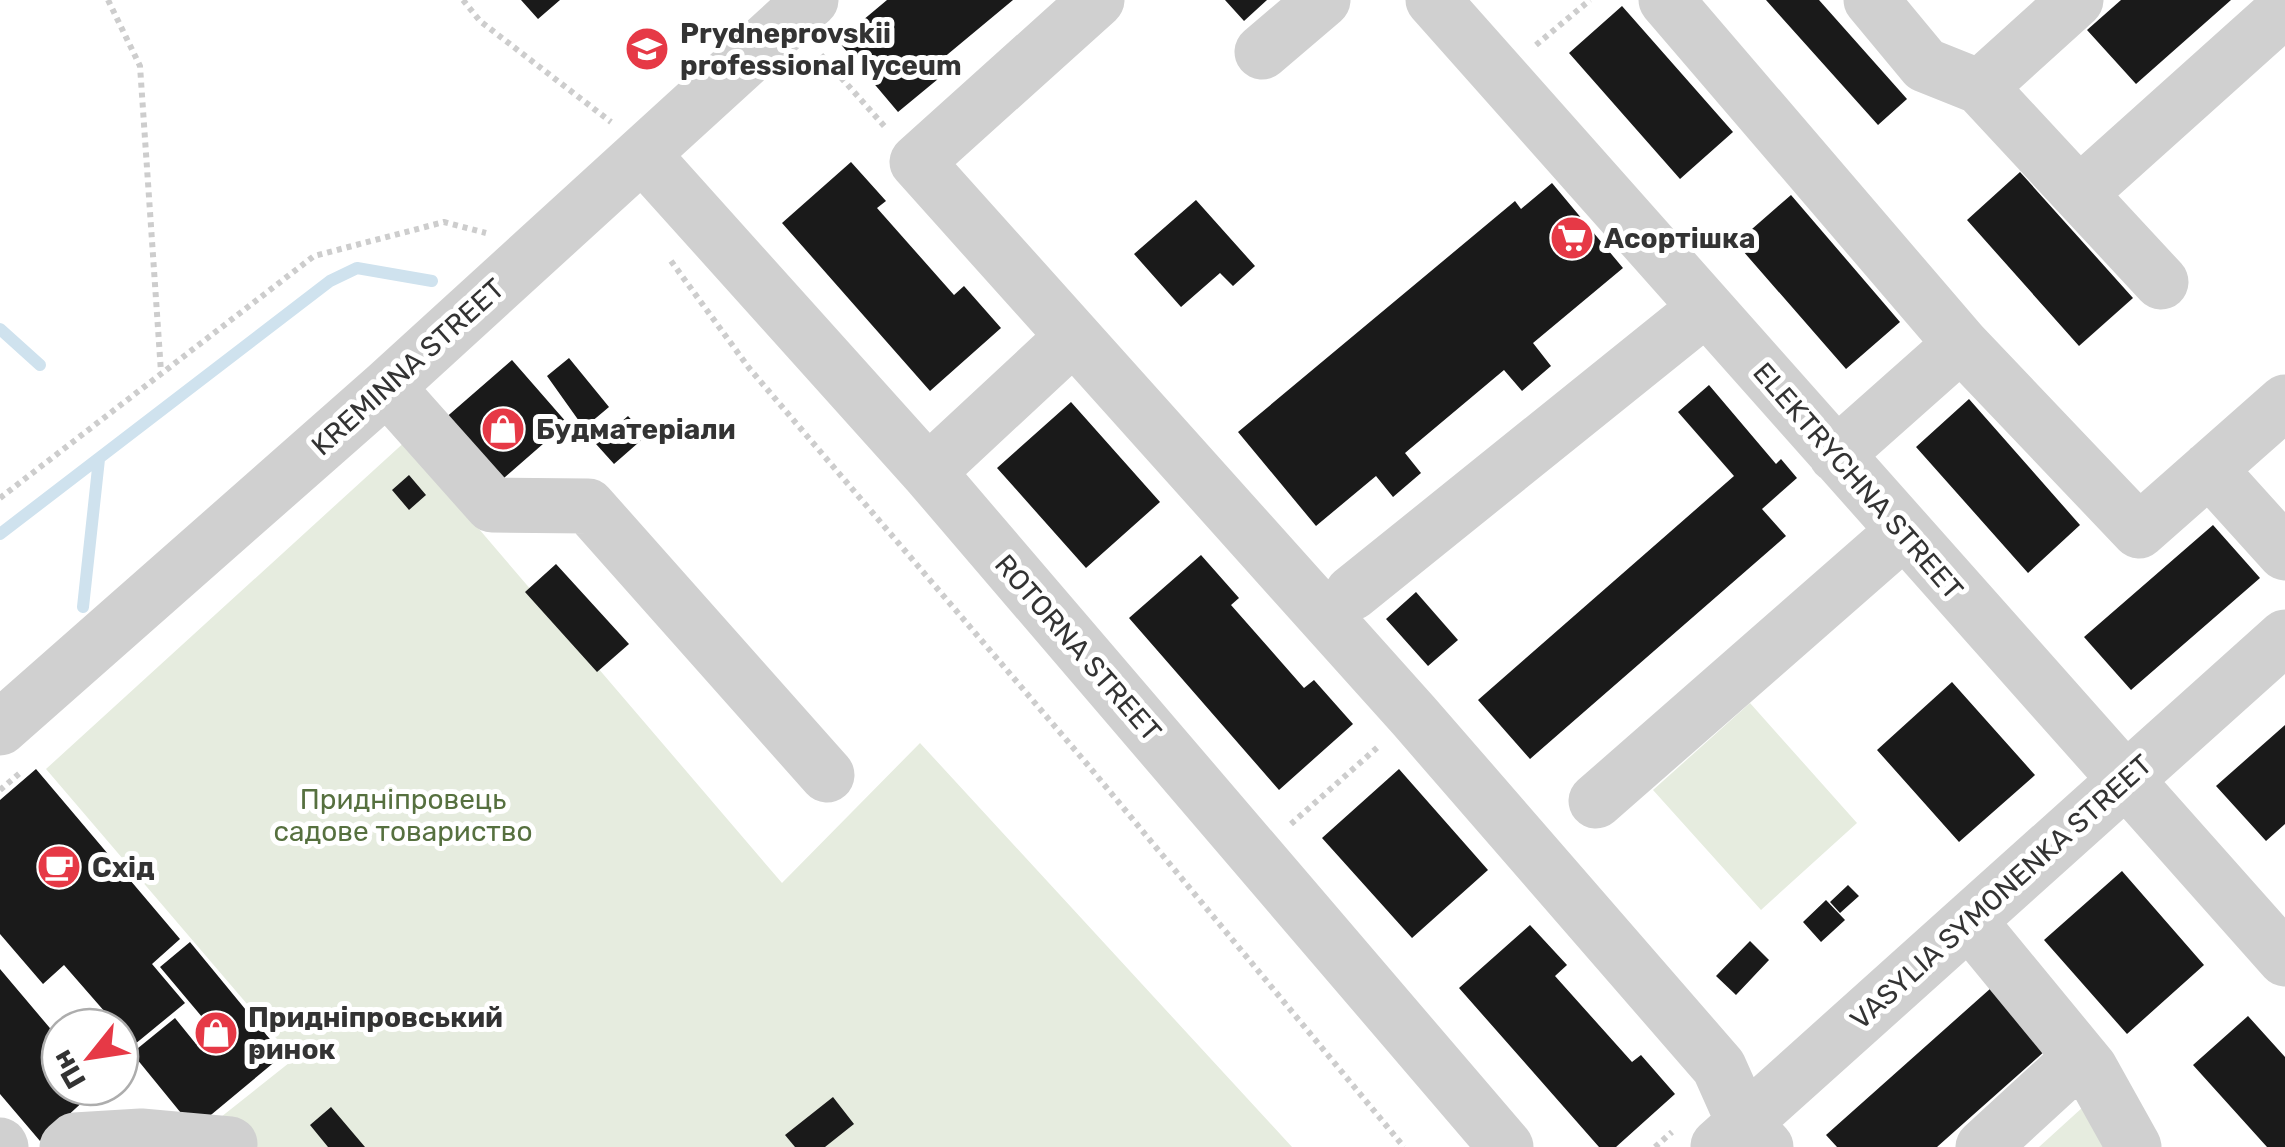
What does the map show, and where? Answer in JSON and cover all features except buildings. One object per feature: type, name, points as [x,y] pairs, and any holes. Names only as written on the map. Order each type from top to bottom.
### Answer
[{"type":"street","points":[[1097,0],[917,162],[1414,716],[1719,1067],[1742,1139]]},
{"type":"street","points":[[1262,52],[1322,0]]},
{"type":"street","name":"ELEKTRYCHNA STREET","points":[[1434,0],[1902,533],[2285,959]]},
{"type":"street","points":[[1666,0],[1961,344],[2139,531],[2285,402]]},
{"type":"street","points":[[1870,0],[1925,64],[1980,86],[2161,282]]},
{"type":"street","points":[[1980,86],[2073,1]]},
{"type":"street","points":[[2080,193],[2285,8]]},
{"type":"street","name":"KREMINNA STREET","points":[[0,728],[643,155],[814,25]]},
{"type":"street","name":"ROTORNA STREET","points":[[643,155],[928,472],[1506,1147]]},
{"type":"street","points":[[1352,592],[1706,308]]},
{"type":"street","points":[[928,472],[1072,338]]},
{"type":"street","points":[[1836,455],[1961,344]]},
{"type":"street","points":[[386,387],[492,505],[588,506],[828,775]]},
{"type":"street","points":[[2210,468],[2285,553]]},
{"type":"street","points":[[1596,801],[1902,533]]},
{"type":"street","name":"VASYLIA SYMONENKA STREET","points":[[1742,1139],[1970,921],[2285,637]]},
{"type":"street","points":[[1970,921],[2081,1057],[2134,1147]]},
{"type":"street","points":[[1982,1147],[2081,1057]]},
{"type":"street","points":[[67,1147],[75,1140],[140,1136],[230,1144]]},
{"type":"path","points":[[108,0],[140,66],[161,374]]},
{"type":"path","points":[[463,0],[480,21],[611,122],[643,155]]},
{"type":"path","points":[[1500,74],[1590,0]]},
{"type":"path","points":[[814,25],[917,162]]},
{"type":"path","points":[[0,498],[314,256],[444,222],[545,244]]},
{"type":"path","points":[[669,254],[674,270],[749,368],[1088,764],[1404,1147]]},
{"type":"path","points":[[1256,856],[1414,716]]},
{"type":"green space","name":"Придніпровець садове товариство","points":[[408,439],[473,522],[782,883],[920,743],[1292,1147],[208,1147],[197,1136],[294,1059],[46,769]]},
{"type":"green space","points":[[1750,703],[1857,823],[1761,910],[1653,790]]},
{"type":"green space","points":[[2094,1097],[2138,1147],[2039,1147]]},
{"type":"waterway","points":[[0,534],[330,281],[357,268],[432,281]]},
{"type":"waterway","points":[[0,329],[40,365]]},
{"type":"waterway","points":[[83,607],[99,459]]},
{"type":"place","name":"Prydneprovskii professional lyceum","points":[[647,49]]},
{"type":"place","name":"Асортішка","points":[[1572,238]]},
{"type":"place","name":"Будматеріали","points":[[503,429]]},
{"type":"place","name":"Схід","points":[[59,867]]},
{"type":"place","name":"Придніпровський ринок","points":[[216,1033]]}]
